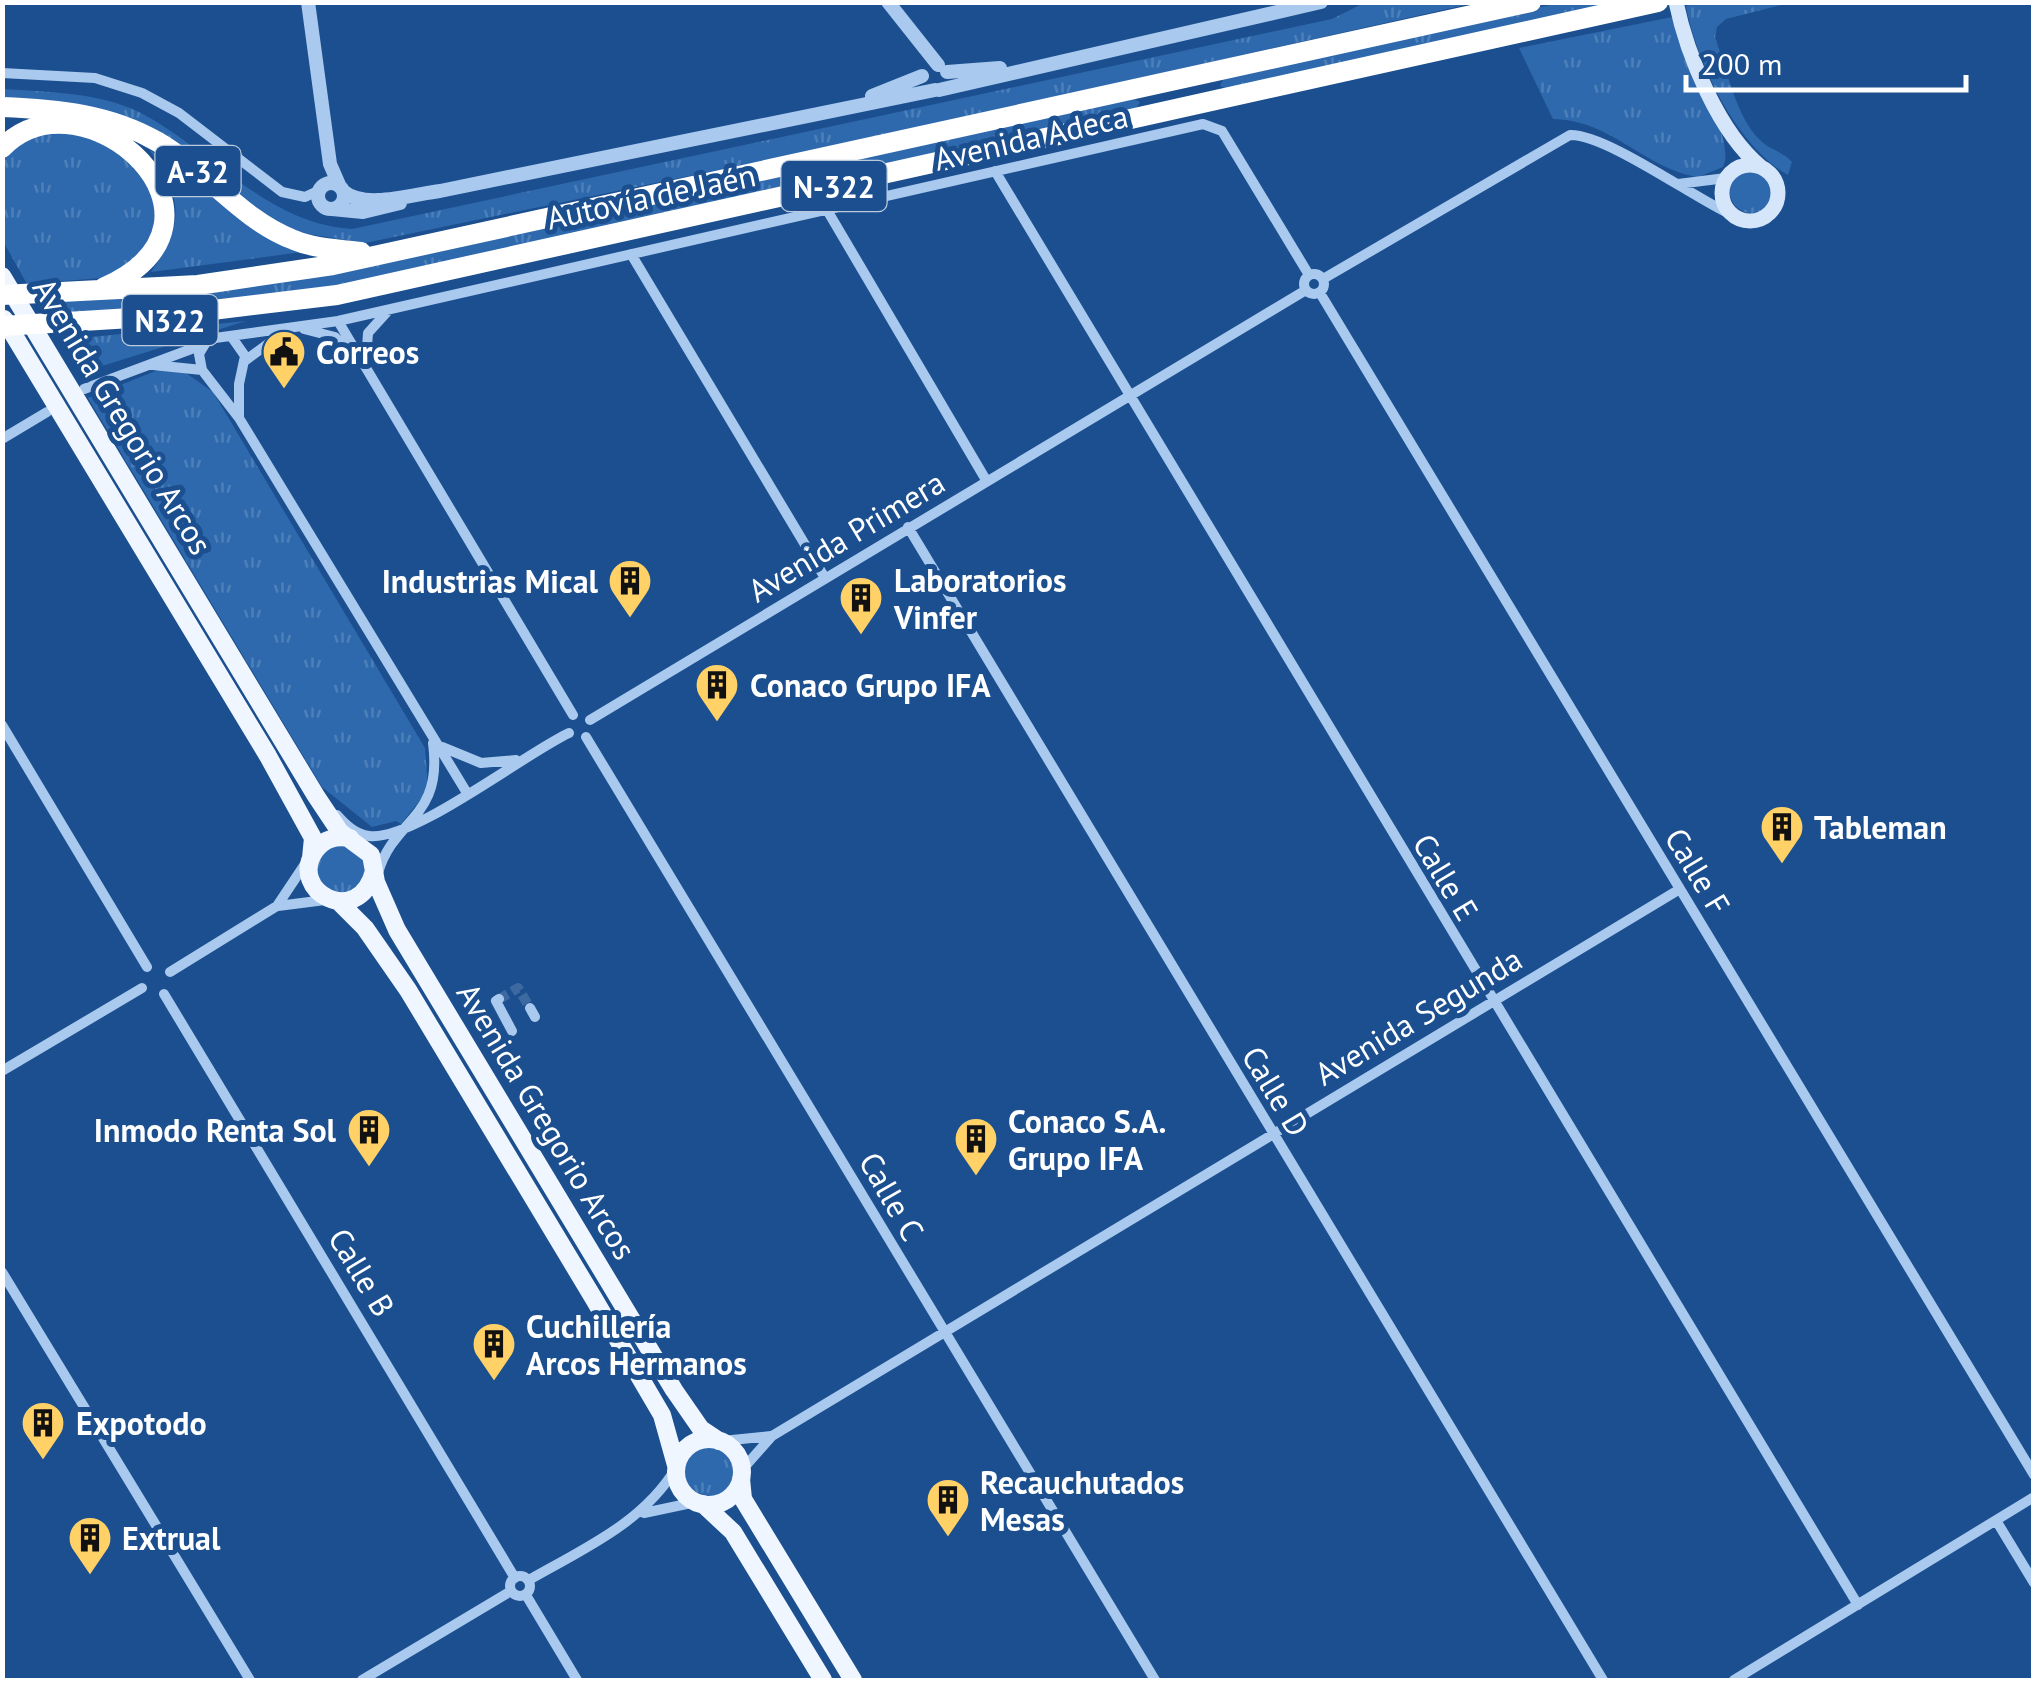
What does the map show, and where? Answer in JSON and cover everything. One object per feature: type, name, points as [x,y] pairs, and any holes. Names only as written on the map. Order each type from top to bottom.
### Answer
[{"type":"highway","name":"Autovía de Jaén","points":[[2,295],[91,294],[198,285],[383,254],[1530,2]]},
{"type":"highway","name":"Autovía de Jaén","points":[[2,326],[163,316],[337,296],[1658,2]]},
{"type":"highway","name":"A-32","points":[[2,107],[104,119],[176,154],[264,224],[294,241],[383,254]]},
{"type":"highway","name":"A-32","points":[[2,148],[29,130],[66,126],[86,129],[124,144],[152,170],[164,200],[164,220],[155,249],[124,279],[91,294]]},
{"type":"highway","name":"N322","points":[[2,334],[261,310],[337,296]]},
{"type":"main road","points":[[1676,2],[1683,36],[1732,140],[1777,184],[1775,207],[1756,221],[1732,215],[1723,202],[1732,140]]},
{"type":"main road","points":[[1728,176],[1744,165],[1762,167]]},
{"type":"main road","name":"Avenida Gregorio Arcos","points":[[3,277],[299,768],[340,832],[359,838]]},
{"type":"main road","name":"Avenida Gregorio Arcos","points":[[2,317],[268,756],[313,838],[307,867]]},
{"type":"main road","points":[[359,838],[377,866],[363,894],[335,900],[315,888],[307,867],[325,841],[359,838]]},
{"type":"main road","name":"Avenida Gregorio Arcos","points":[[377,866],[380,894],[414,959],[674,1390],[701,1429],[721,1441]]},
{"type":"main road","name":"Avenida Gregorio Arcos","points":[[335,900],[358,920],[401,978],[662,1416],[676,1466]]},
{"type":"main road","points":[[823,1680],[733,1532],[682,1490],[676,1466],[688,1446],[721,1441],[736,1452],[742,1499],[853,1680]]},
{"type":"main road","points":[[700,1503],[726,1499],[741,1475]]},
{"type":"street","points":[[308,2],[330,164],[341,189],[342,203],[332,209]]},
{"type":"street","points":[[888,2],[933,71],[946,84],[937,90]]},
{"type":"street","points":[[330,164],[320,202],[332,209],[363,212],[440,190],[937,90],[1321,2]]},
{"type":"street","points":[[834,108],[933,71],[1046,62]]},
{"type":"street","points":[[2,73],[95,78],[142,93],[179,113],[282,192],[305,197],[321,188],[341,189],[349,196],[371,199],[440,190]]},
{"type":"street","name":"Avenida Adeca","points":[[230,336],[284,332],[338,321],[1203,124],[1222,131],[1309,275]]},
{"type":"street","points":[[1324,280],[1309,275],[1304,281],[1306,290],[1320,293],[1324,280],[1570,136],[1590,140],[1732,215]]},
{"type":"street","name":"Calle E","points":[[995,171],[1128,398],[1858,1606]]},
{"type":"street","points":[[1676,184],[1728,176]]},
{"type":"street","points":[[826,210],[986,480]]},
{"type":"street","points":[[631,254],[825,578]]},
{"type":"street","name":"Avenida Primera","points":[[590,720],[1306,290]]},
{"type":"street","name":"Calle F","points":[[1320,293],[2034,1475]]},
{"type":"street","points":[[369,372],[364,350],[368,332],[392,308]]},
{"type":"street","points":[[338,321],[341,342]]},
{"type":"street","points":[[338,321],[573,715]]},
{"type":"street","points":[[298,328],[341,342],[369,372]]},
{"type":"street","name":"Avenida Adeca","points":[[246,360],[284,332]]},
{"type":"street","points":[[84,389],[202,345],[216,336],[230,336],[241,345],[246,360],[240,373],[239,418]]},
{"type":"street","points":[[202,345],[202,370]]},
{"type":"street","points":[[152,364],[202,370],[212,380],[239,418],[467,794]]},
{"type":"street","points":[[212,380],[224,382],[240,373]]},
{"type":"street","points":[[2,439],[47,412]]},
{"type":"street","name":"Calle D","points":[[908,527],[1603,1680]]},
{"type":"street","points":[[359,838],[410,827],[568,734],[586,737],[590,720],[573,715],[566,726],[568,734]]},
{"type":"street","points":[[2,726],[148,967]]},
{"type":"street","name":"Calle C","points":[[586,737],[1154,1680]]},
{"type":"street","points":[[434,739],[462,758],[480,763],[506,763],[536,753]]},
{"type":"street","points":[[377,866],[410,827],[434,785],[434,739]]},
{"type":"street","points":[[170,972],[276,906],[307,867]]},
{"type":"street","name":"Avenida Segunda","points":[[741,1475],[772,1436],[1680,889]]},
{"type":"street","points":[[276,906],[335,900]]},
{"type":"street","points":[[157,964],[170,972],[172,983],[164,994],[153,996],[142,988],[141,976],[148,967],[157,964]]},
{"type":"street","points":[[2,1072],[142,988]]},
{"type":"street","name":"Calle B","points":[[164,994],[515,1578]]},
{"type":"street","points":[[500,999],[496,1000],[512,1031]]},
{"type":"street","points":[[2,1272],[250,1680]]},
{"type":"street","name":"Avenida Segunda","points":[[721,1441],[772,1436]]},
{"type":"street","points":[[362,1680],[511,1591],[515,1578],[528,1580],[639,1514],[661,1494],[676,1466]]},
{"type":"street","points":[[1734,1680],[2034,1497]]},
{"type":"street","points":[[639,1514],[675,1503],[700,1503]]},
{"type":"street","points":[[1997,1522],[2034,1584]]},
{"type":"street","points":[[528,1580],[526,1595],[578,1680]]},
{"type":"street","points":[[511,1591],[526,1595]]},
{"type":"green space","points":[[1701,2],[1789,3],[1726,19],[1717,27],[1715,38],[1745,119],[1760,140],[1792,162],[1788,175],[1752,145],[1722,101],[1699,53],[1686,6]]},
{"type":"green space","points":[[1364,3],[1474,3],[853,142],[365,243],[301,233],[274,221],[179,147],[3,100],[2,89],[72,94],[123,105],[166,128],[292,214],[352,229],[1332,19]]},
{"type":"green space","points":[[1559,3],[1614,3],[1228,89],[1220,86],[1224,77]]},
{"type":"green space","points":[[1672,17],[1716,116],[1725,153],[1723,167],[1698,177],[1661,165],[1593,127],[1553,119],[1519,48]]},
{"type":"green space","points":[[1132,98],[1140,102],[1135,110],[544,244],[314,290],[47,316],[38,301],[286,279],[439,252]]},
{"type":"green space","points":[[62,131],[102,140],[153,181],[156,238],[113,277],[27,284],[3,241],[3,156],[21,140]]},
{"type":"green space","points":[[149,149],[217,199],[310,251],[151,272],[170,239],[176,210],[168,182]]},
{"type":"green space","points":[[1751,171],[1766,177],[1772,192],[1766,207],[1751,213],[1736,207],[1730,192],[1736,177]]},
{"type":"green space","points":[[246,321],[83,372],[63,340]]},
{"type":"green space","points":[[158,370],[183,371],[213,392],[425,748],[428,790],[401,824],[396,821],[372,827],[322,787],[88,398]]},
{"type":"green space","points":[[338,843],[361,851],[368,874],[349,895],[328,892],[315,872],[322,852]]},
{"type":"green space","points":[[707,1446],[726,1453],[733,1472],[726,1491],[707,1498],[688,1491],[681,1472],[688,1453]]},
{"type":"tunnel","points":[[499,999],[518,988],[530,1008]]},
{"type":"place","name":"Correos","points":[[284,390]]},
{"type":"place","name":"Industrias Mical","points":[[630,619]]},
{"type":"place","name":"Laboratorios Vinfer","points":[[861,636]]},
{"type":"place","name":"Conaco Grupo IFA","points":[[717,723]]},
{"type":"place","name":"Tableman","points":[[1782,865]]},
{"type":"place","name":"Inmodo Renta Sol","points":[[369,1168]]},
{"type":"place","name":"Conaco S.A. Grupo IFA","points":[[976,1177]]},
{"type":"place","name":"Cuchillería Arcos Hermanos","points":[[494,1382]]},
{"type":"place","name":"Expotodo","points":[[43,1461]]},
{"type":"place","name":"Recauchutados Mesas","points":[[948,1538]]},
{"type":"place","name":"Extrual","points":[[90,1576]]}]
